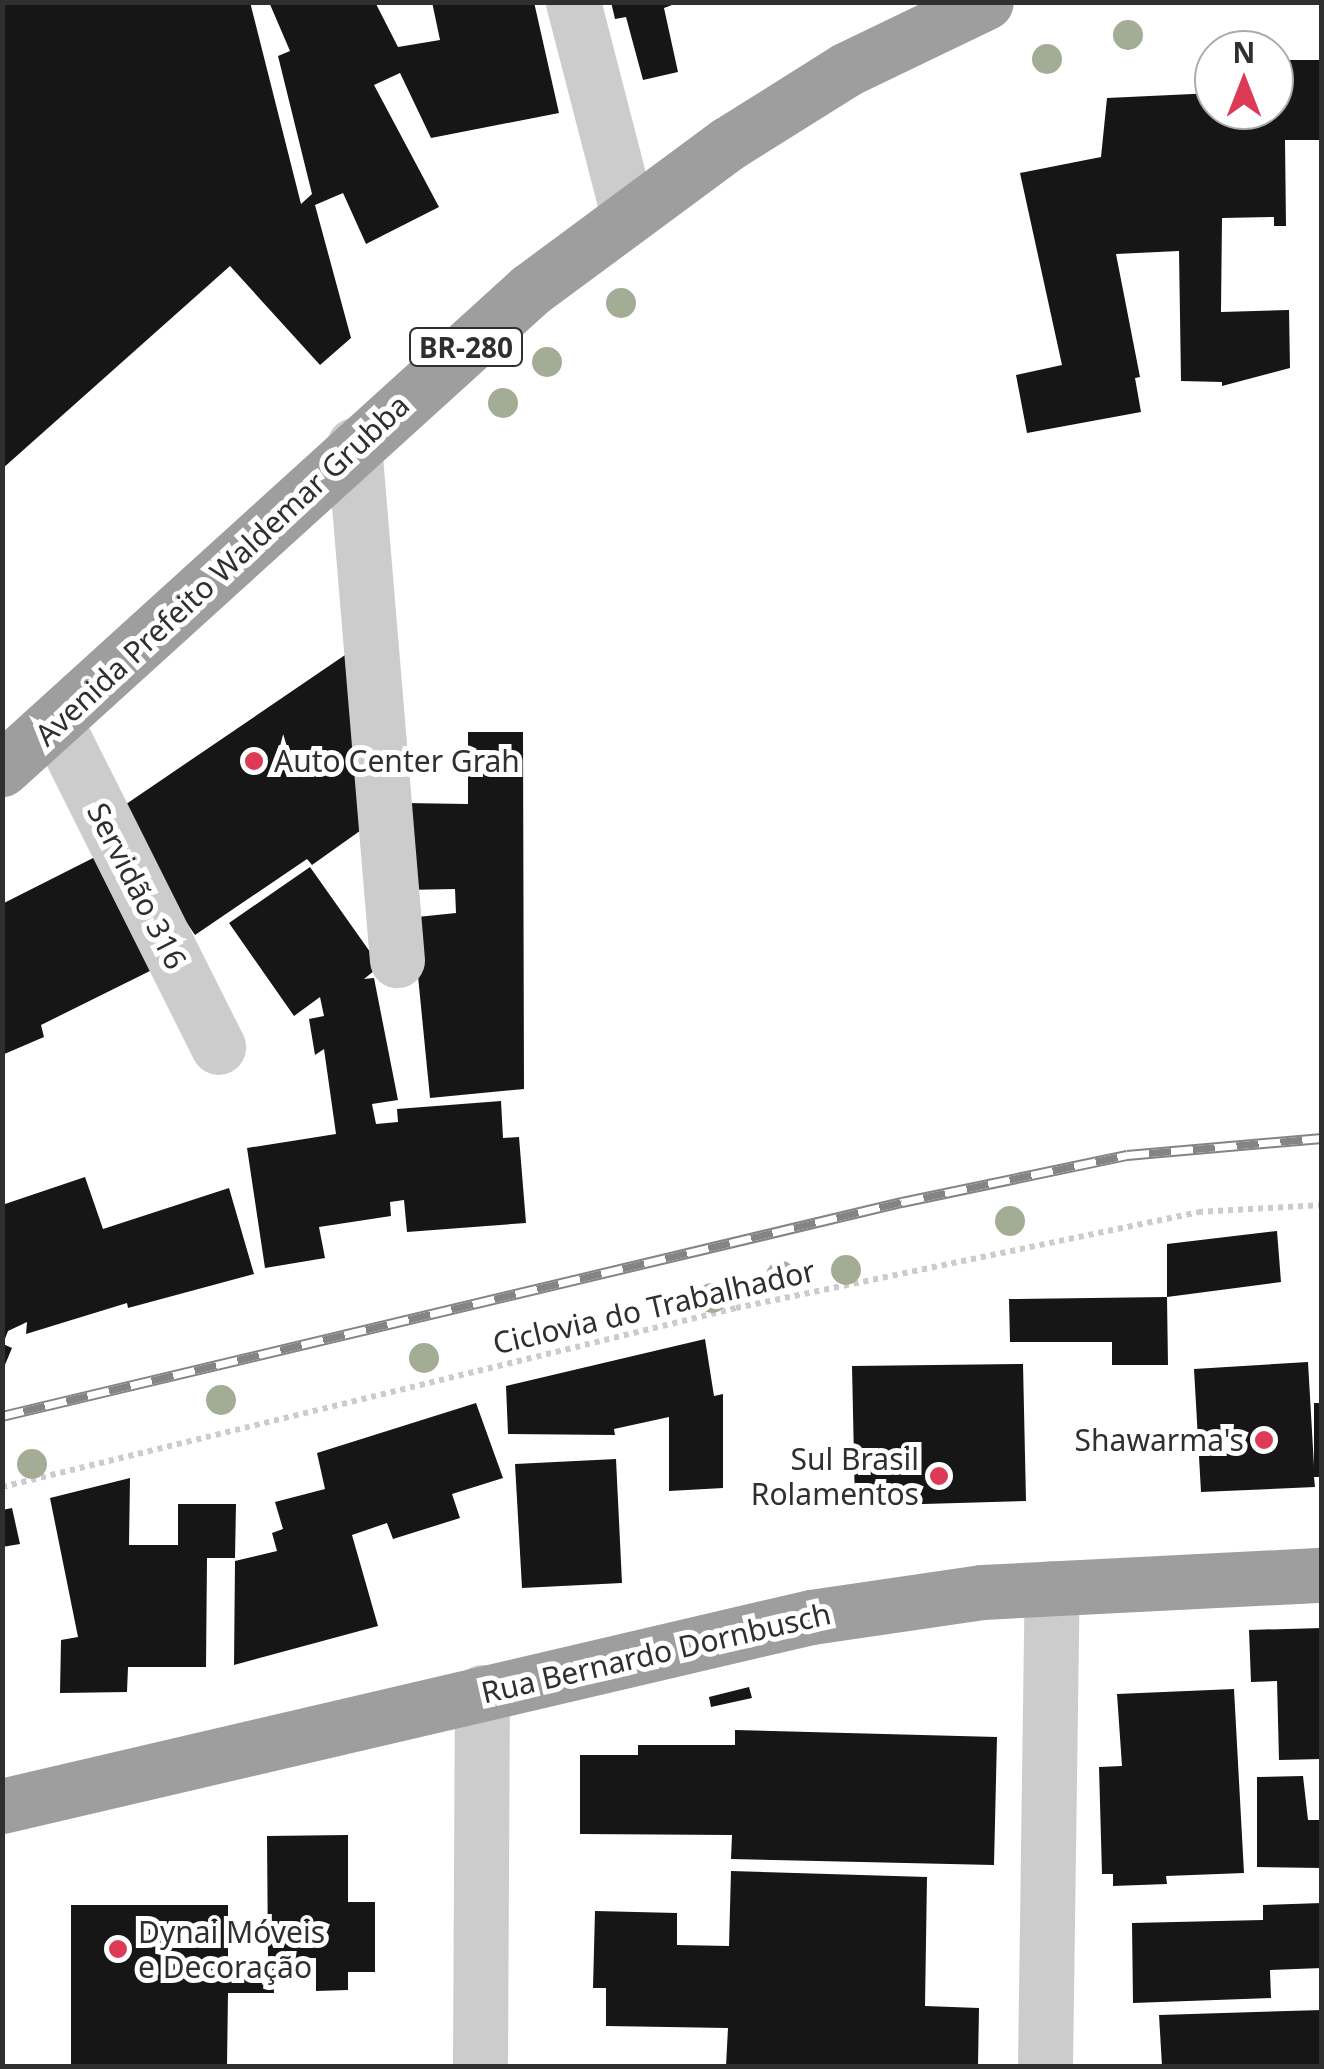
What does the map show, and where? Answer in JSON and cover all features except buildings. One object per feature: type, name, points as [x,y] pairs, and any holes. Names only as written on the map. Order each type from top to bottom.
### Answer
[{"type":"highway","name":"Avenida Prefeito Waldemar Grubba","points":[[2,769],[57,725],[354,445],[530,290],[628,214],[730,143],[848,69],[986,2]]},
{"type":"highway","name":"Rua Bernardo Dornbusch","points":[[2,1806],[811,1617],[912,1600],[1052,1588],[1322,1576]]},
{"type":"street","points":[[574,2],[628,214]]},
{"type":"street","points":[[354,445],[396,960]]},
{"type":"street","name":"Servidão 316","points":[[57,725],[218,1048]]},
{"type":"street","points":[[1045,2066],[1052,1588]]},
{"type":"street","points":[[480,2066],[482,1692]]},
{"type":"path","name":"Ciclovia do Trabalhador","points":[[2,1487],[736,1308],[1198,1212],[1322,1204]]},
{"type":"railway","points":[[2,1416],[902,1202],[1127,1155],[1322,1138]]},
{"type":"place","name":"Auto Center Grah","points":[[254,761]]},
{"type":"place","name":"Shawarma's","points":[[1264,1440]]},
{"type":"place","name":"Sul Brasil Rolamentos","points":[[939,1476]]},
{"type":"place","name":"Dynai Móveis e Decoração","points":[[118,1949]]}]
